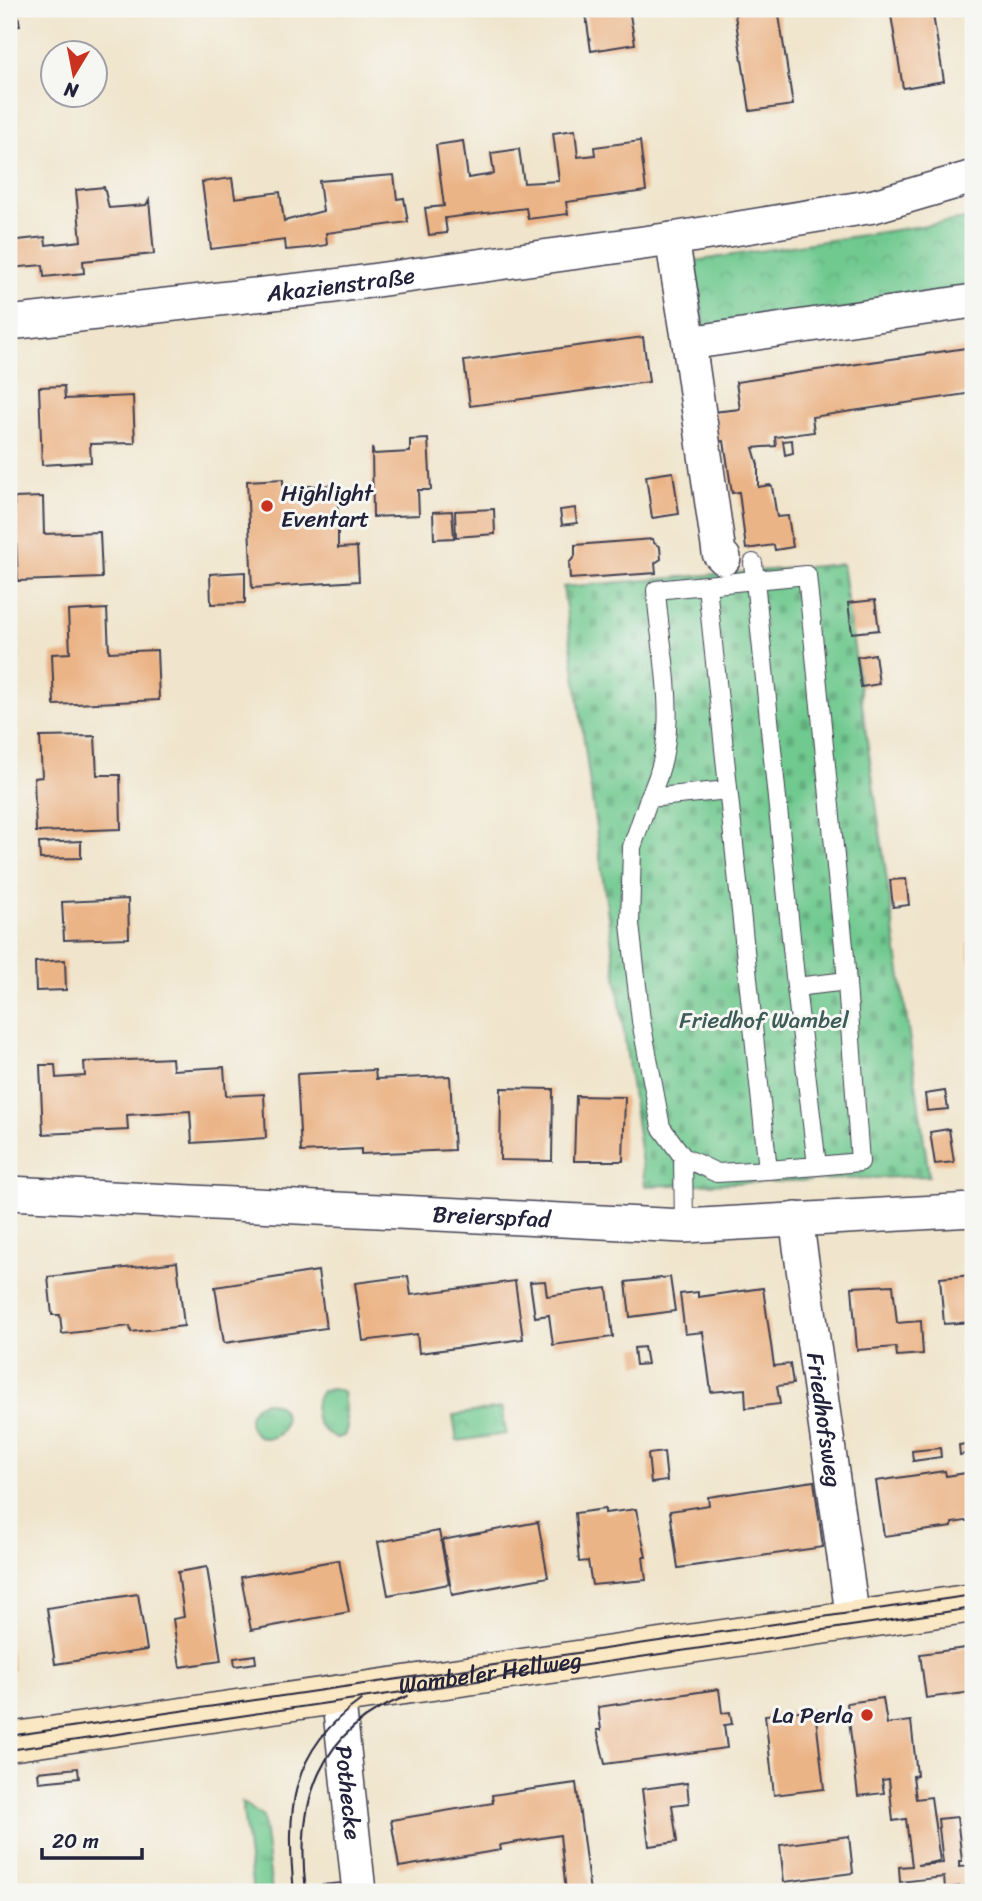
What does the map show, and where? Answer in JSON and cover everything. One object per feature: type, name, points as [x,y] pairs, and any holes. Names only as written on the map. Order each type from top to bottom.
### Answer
[{"type":"main road","name":"Wambeler Hellweg","points":[[9,1742],[973,1603]]},
{"type":"street","name":"Akazienstraße","points":[[9,323],[334,286],[672,239],[874,206],[973,177]]},
{"type":"street","points":[[672,239],[690,343],[719,553],[744,567]]},
{"type":"street","points":[[690,343],[973,300]]},
{"type":"street","name":"Breierspfad","points":[[9,1193],[684,1226],[973,1210]]},
{"type":"street","name":"Friedhofsweg","points":[[796,1219],[853,1620]]},
{"type":"street","name":"Pothecke","points":[[338,1693],[359,1892]]},
{"type":"lane","points":[[744,567],[817,1166]]},
{"type":"lane","points":[[744,567],[807,575],[847,982],[860,1163],[717,1173],[684,1157],[661,1127],[641,1021],[629,924],[632,847],[657,779],[670,727],[656,590],[707,586],[744,567]]},
{"type":"lane","points":[[707,586],[768,1170]]},
{"type":"lane","points":[[649,798],[728,790]]},
{"type":"lane","points":[[796,986],[847,982]]},
{"type":"lane","points":[[684,1157],[684,1226]]},
{"type":"green space","points":[[973,218],[973,290],[705,331],[694,261]]},
{"type":"green space","name":"Friedhof Wambel","points":[[842,564],[929,1176],[645,1186],[563,587]]},
{"type":"green space","points":[[332,1389],[343,1392],[347,1427],[344,1436],[337,1438],[319,1425],[315,1412],[315,1405],[322,1391]]},
{"type":"green space","points":[[267,1402],[280,1407],[285,1420],[280,1433],[267,1438],[254,1433],[249,1420],[254,1407]]},
{"type":"green space","points":[[502,1408],[506,1434],[457,1441],[453,1415]]},
{"type":"green space","points":[[242,1802],[263,1817],[272,1892],[253,1892]]},
{"type":"building","points":[[9,9],[17,9],[20,26],[9,28]]},
{"type":"building","points":[[585,9],[629,9],[635,44],[591,51]]},
{"type":"building","points":[[734,9],[778,9],[793,105],[750,111]]},
{"type":"building","points":[[890,9],[932,9],[944,81],[903,88]]},
{"type":"building","points":[[575,130],[578,157],[595,155],[594,147],[640,141],[646,191],[566,202],[568,214],[528,219],[526,208],[445,218],[447,233],[429,235],[425,208],[444,206],[436,145],[463,141],[468,178],[494,174],[491,153],[519,149],[524,183],[559,181],[553,133]]},
{"type":"building","points":[[394,175],[397,199],[404,198],[408,222],[326,233],[327,245],[308,248],[286,250],[285,240],[211,249],[202,182],[232,178],[235,198],[280,192],[284,221],[323,211],[319,181]]},
{"type":"building","points":[[104,187],[109,208],[146,205],[149,200],[154,254],[83,261],[84,273],[44,277],[43,265],[9,268],[9,241],[45,237],[46,245],[81,241],[76,190]]},
{"type":"building","points":[[643,337],[649,382],[470,406],[464,361]]},
{"type":"building","points":[[973,347],[973,393],[812,417],[814,432],[775,437],[776,446],[753,448],[758,465],[758,487],[772,487],[777,517],[788,516],[793,547],[775,550],[774,545],[746,549],[739,492],[732,493],[724,441],[717,442],[713,412],[740,409],[736,382]]},
{"type":"building","points":[[64,386],[65,399],[133,396],[135,443],[90,444],[91,462],[42,465],[39,387]]},
{"type":"building","points":[[428,439],[431,490],[418,490],[419,515],[373,517],[372,448],[374,454],[410,452],[410,440]]},
{"type":"building","points":[[792,440],[793,453],[785,455],[783,441]]},
{"type":"building","points":[[673,472],[679,514],[652,518],[646,476]]},
{"type":"building","points":[[283,479],[283,487],[338,485],[338,548],[357,547],[359,581],[252,588],[247,481]]},
{"type":"building","points":[[43,497],[44,534],[100,532],[102,578],[18,581],[14,498]]},
{"type":"building","points":[[575,508],[577,523],[562,525],[560,510]]},
{"type":"building","points":[[494,509],[495,534],[456,537],[455,511]]},
{"type":"building","points":[[452,511],[454,538],[434,539],[433,512]]},
{"type":"building","points":[[653,539],[660,547],[661,559],[655,563],[656,573],[570,579],[569,563],[575,556],[575,545]]},
{"type":"building","points":[[245,572],[245,603],[211,604],[210,574]]},
{"type":"building","points":[[875,600],[879,630],[852,633],[848,603]]},
{"type":"building","points":[[107,609],[109,652],[157,650],[159,700],[54,705],[52,654],[70,653],[68,611]]},
{"type":"building","points":[[875,654],[879,684],[861,687],[857,657]]},
{"type":"building","points":[[95,736],[97,775],[120,775],[121,829],[36,832],[34,778],[42,777],[40,737]]},
{"type":"building","points":[[81,841],[81,858],[40,859],[39,843]]},
{"type":"building","points":[[906,879],[909,905],[893,907],[890,880]]},
{"type":"building","points":[[128,899],[129,938],[64,940],[62,902]]},
{"type":"building","points":[[967,942],[973,942],[973,972],[972,972]]},
{"type":"building","points":[[65,960],[66,990],[36,991],[35,962]]},
{"type":"building","points":[[172,1058],[173,1070],[224,1067],[226,1096],[264,1094],[266,1138],[192,1143],[190,1111],[127,1115],[128,1130],[43,1134],[40,1065],[55,1065],[56,1078],[85,1076],[84,1062]]},
{"type":"building","points":[[375,1070],[376,1079],[450,1076],[454,1150],[361,1154],[361,1149],[301,1152],[297,1074]]},
{"type":"building","points":[[501,1088],[553,1089],[552,1161],[500,1160]]},
{"type":"building","points":[[945,1091],[948,1109],[927,1111],[925,1094]]},
{"type":"building","points":[[576,1096],[625,1097],[623,1161],[574,1161]]},
{"type":"building","points":[[949,1129],[954,1162],[935,1164],[930,1132]]},
{"type":"building","points":[[177,1262],[184,1326],[131,1332],[130,1326],[62,1334],[60,1315],[52,1315],[48,1277]]},
{"type":"building","points":[[318,1271],[326,1328],[224,1343],[215,1287]]},
{"type":"building","points":[[973,1275],[973,1322],[944,1324],[940,1278]]},
{"type":"building","points":[[408,1276],[411,1295],[515,1281],[523,1339],[419,1353],[417,1334],[363,1341],[355,1283]]},
{"type":"building","points":[[670,1277],[675,1311],[630,1317],[626,1282]]},
{"type":"building","points":[[545,1281],[547,1296],[607,1288],[613,1337],[553,1345],[549,1315],[535,1317],[530,1282]]},
{"type":"building","points":[[893,1285],[897,1323],[921,1321],[923,1354],[897,1356],[896,1347],[857,1350],[852,1287]]},
{"type":"building","points":[[763,1288],[774,1366],[790,1364],[793,1384],[777,1386],[780,1404],[746,1408],[745,1389],[711,1392],[703,1332],[685,1334],[680,1294],[698,1292],[698,1297]]},
{"type":"building","points":[[644,1347],[647,1364],[636,1365],[634,1348]]},
{"type":"building","points":[[973,1443],[973,1453],[960,1455],[959,1445]]},
{"type":"building","points":[[940,1448],[941,1457],[913,1461],[912,1451]]},
{"type":"building","points":[[664,1452],[667,1481],[651,1483],[648,1454]]},
{"type":"building","points":[[945,1471],[946,1476],[973,1472],[973,1520],[952,1523],[952,1527],[884,1536],[876,1481]]},
{"type":"building","points":[[814,1481],[823,1547],[678,1568],[670,1511],[709,1505],[708,1497]]},
{"type":"building","points":[[605,1509],[605,1513],[636,1509],[646,1557],[643,1557],[646,1580],[592,1585],[588,1561],[579,1562],[575,1513]]},
{"type":"building","points":[[538,1522],[548,1577],[452,1595],[442,1540]]},
{"type":"building","points":[[439,1531],[449,1584],[388,1595],[378,1542]]},
{"type":"building","points":[[339,1560],[349,1612],[251,1630],[241,1577]]},
{"type":"building","points":[[207,1567],[221,1661],[180,1667],[173,1619],[184,1617],[178,1572]]},
{"type":"building","points":[[138,1594],[147,1650],[55,1664],[47,1608]]},
{"type":"building","points":[[9,1647],[14,1670],[9,1670]]},
{"type":"building","points":[[973,1647],[973,1692],[926,1698],[920,1654]]},
{"type":"building","points":[[255,1655],[256,1663],[235,1666],[234,1658]]},
{"type":"building","points":[[719,1689],[722,1713],[730,1712],[732,1724],[724,1725],[727,1748],[605,1764],[597,1730],[601,1730],[598,1707]]},
{"type":"building","points":[[883,1698],[887,1724],[911,1721],[917,1775],[913,1776],[916,1799],[931,1797],[940,1861],[917,1865],[943,1863],[938,1819],[957,1817],[962,1861],[959,1861],[959,1867],[973,1866],[973,1885],[945,1888],[944,1877],[900,1882],[899,1867],[912,1866],[906,1819],[893,1821],[889,1779],[882,1780],[884,1793],[858,1796],[847,1703]]},
{"type":"building","points":[[815,1709],[824,1789],[774,1795],[765,1715]]},
{"type":"building","points":[[78,1768],[79,1778],[39,1782],[38,1772]]},
{"type":"building","points":[[576,1783],[590,1892],[566,1892],[560,1835],[500,1845],[501,1850],[399,1867],[391,1820],[493,1803],[492,1795]]},
{"type":"building","points":[[687,1783],[689,1803],[672,1805],[677,1842],[649,1846],[642,1789]]},
{"type":"building","points":[[973,1811],[973,1825],[968,1825],[967,1812]]},
{"type":"building","points":[[849,1836],[853,1873],[784,1882],[780,1845]]},
{"type":"building","points":[[341,1883],[342,1892],[324,1892],[323,1885]]},
{"type":"tram line","points":[[9,1736],[973,1595]]},
{"type":"tram line","points":[[9,1750],[973,1608]]},
{"type":"tram line","points":[[306,1892],[305,1829],[310,1800],[319,1773],[333,1749],[353,1728],[377,1710],[408,1696]]},
{"type":"tram line","points":[[294,1892],[291,1835],[293,1809],[306,1762],[319,1740],[361,1700]]},
{"type":"place","name":"Highlight Eventart","points":[[267,506]]},
{"type":"place","name":"La Perla","points":[[867,1715]]}]
